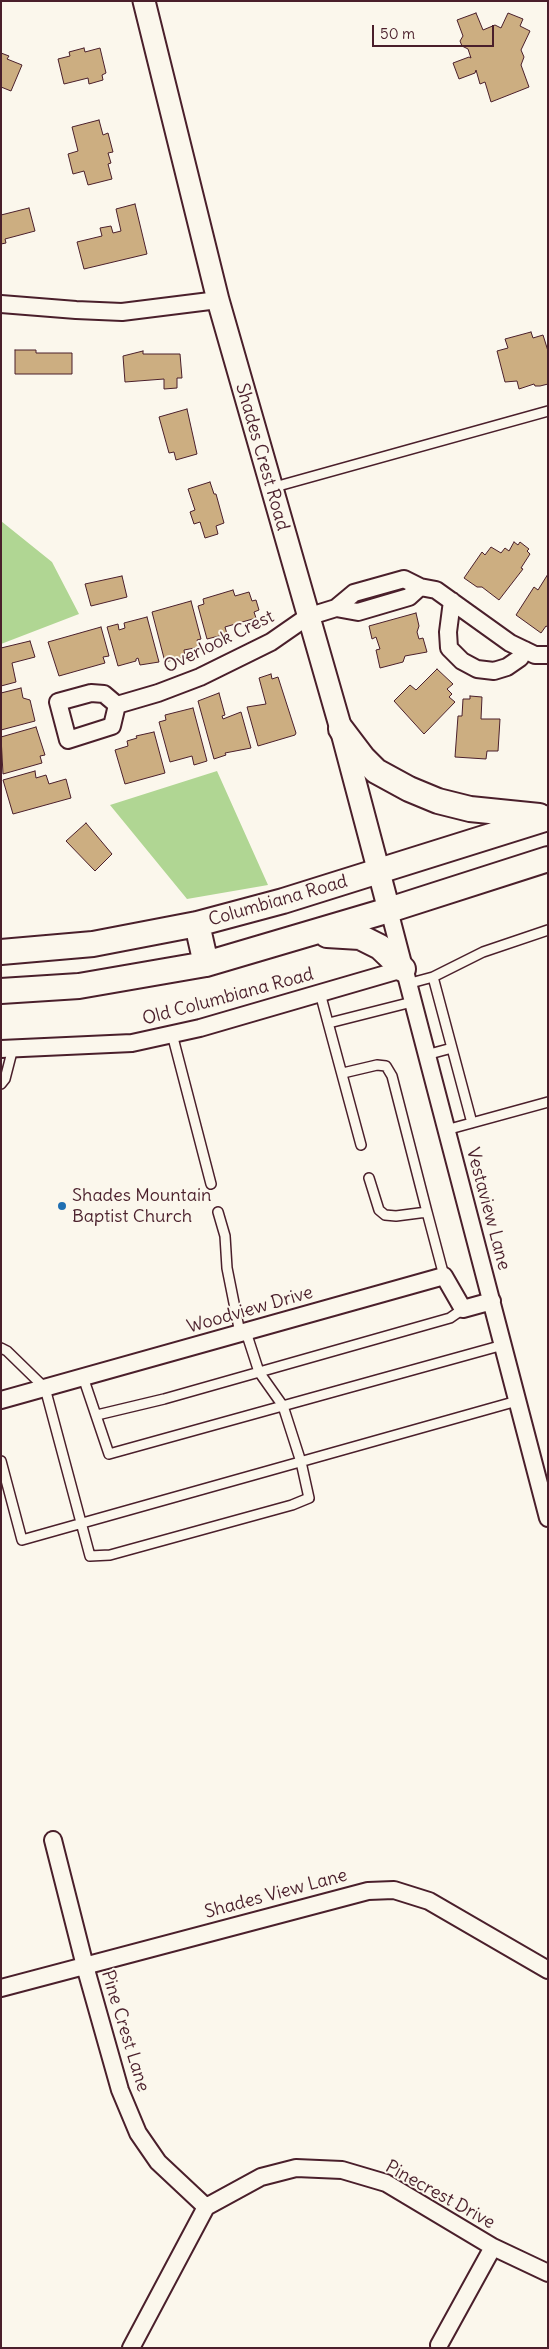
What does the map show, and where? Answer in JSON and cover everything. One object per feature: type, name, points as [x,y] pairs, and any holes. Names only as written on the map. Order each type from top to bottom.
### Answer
[{"type":"main road","points":[[341,729],[363,758],[376,771],[409,789],[438,801],[470,809],[548,817]]},
{"type":"main road","name":"Columbiana Road","points":[[1,952],[93,944],[197,924],[379,872],[548,817]]},
{"type":"main road","points":[[1,991],[88,985],[206,964],[389,910],[548,860]]},
{"type":"main road","points":[[197,924],[206,964]]},
{"type":"main road","points":[[310,934],[360,937],[380,947],[405,976]]},
{"type":"street","name":"Shades Crest Road","points":[[144,1],[218,300],[307,617],[341,729],[389,910]]},
{"type":"street","points":[[1,304],[122,312],[218,300]]},
{"type":"street","name":"Overlook Crest","points":[[117,705],[158,693],[200,677],[270,642],[307,617],[336,608],[354,593],[404,579],[420,588],[436,590],[510,643],[535,654],[548,655]]},
{"type":"street","points":[[452,601],[448,632],[450,648],[462,661],[477,669],[494,671],[507,667],[520,658],[525,650]]},
{"type":"street","name":"Vestaview Lane","points":[[389,910],[548,1518]]},
{"type":"street","name":"Old Columbiana Road","points":[[7,1049],[132,1043],[172,1034],[320,993],[405,976]]},
{"type":"street","points":[[444,1276],[457,1314],[492,1301]]},
{"type":"street","name":"Woodview Drive","points":[[1,1400],[444,1276]]},
{"type":"street","name":"Pine Crest Lane","points":[[53,1840],[85,1966],[120,2090],[138,2134],[158,2162],[206,2207]]},
{"type":"street","name":"Shades View Lane","points":[[1,1988],[368,1890],[394,1890],[429,1901],[548,1970]]},
{"type":"street","name":"Pinecrest Drive","points":[[206,2207],[261,2177],[296,2168],[342,2170],[386,2183],[493,2247],[548,2273]]},
{"type":"street","points":[[131,2348],[206,2207]]},
{"type":"street","points":[[439,2345],[493,2247]]},
{"type":"lane","points":[[271,488],[548,411]]},
{"type":"lane","points":[[405,976],[433,977],[482,952],[548,930]]},
{"type":"lane","points":[[433,977],[472,1123]]},
{"type":"lane","points":[[320,993],[361,1145]]},
{"type":"lane","points":[[329,1023],[412,1002]]},
{"type":"lane","points":[[172,1034],[211,1184]]},
{"type":"lane","points":[[426,1055],[452,1048]]},
{"type":"lane","points":[[1,1084],[5,1079],[7,1049]]},
{"type":"lane","points":[[343,1073],[377,1065],[386,1066],[392,1076],[444,1276]]},
{"type":"lane","points":[[446,1130],[548,1102]]},
{"type":"lane","points":[[370,1178],[379,1210],[385,1215],[396,1216],[426,1212]]},
{"type":"lane","points":[[1,1348],[7,1351],[45,1388],[79,1524],[90,1556],[110,1555],[292,1505],[309,1498],[301,1462],[283,1406],[259,1372],[243,1332],[226,1268],[224,1236],[218,1212]]},
{"type":"lane","points":[[97,1415],[259,1372],[457,1314]]},
{"type":"lane","points":[[83,1377],[109,1454],[503,1345]]},
{"type":"lane","points":[[1,1461],[22,1540],[517,1401]]},
{"type":"green space","points":[[1,521],[52,562],[79,614],[1,644]]},
{"type":"green space","points":[[217,771],[268,885],[187,899],[110,805]]},
{"type":"building","points":[[476,13],[483,30],[495,25],[501,28],[508,13],[523,19],[520,26],[530,31],[521,50],[524,57],[521,65],[529,87],[491,102],[485,82],[480,84],[476,70],[475,73],[459,79],[453,63],[471,58],[468,49],[462,46],[460,41],[463,36],[457,20]]},
{"type":"building","points":[[84,48],[85,52],[100,48],[106,73],[102,75],[103,80],[89,84],[88,78],[64,84],[58,59],[70,56],[69,52]]},
{"type":"building","points":[[1,53],[9,56],[7,59],[22,65],[11,91],[1,87]]},
{"type":"building","points":[[99,120],[103,135],[108,133],[113,152],[108,153],[111,163],[108,164],[112,179],[88,185],[84,171],[73,174],[68,154],[78,151],[72,127]]},
{"type":"building","points":[[135,204],[147,254],[84,269],[77,242],[102,236],[100,228],[111,226],[113,233],[121,231],[116,209]]},
{"type":"building","points":[[29,208],[35,231],[5,239],[6,243],[1,244],[1,215]]},
{"type":"building","points":[[531,332],[533,338],[543,335],[548,351],[548,384],[535,386],[534,384],[519,389],[517,381],[505,382],[497,351],[508,348],[505,339]]},
{"type":"building","points":[[15,350],[36,350],[36,353],[72,353],[72,374],[15,374]]},
{"type":"building","points":[[143,351],[143,354],[180,354],[182,378],[177,378],[177,388],[164,389],[164,379],[125,382],[123,356]]},
{"type":"building","points":[[187,409],[197,454],[176,460],[174,452],[169,453],[159,417]]},
{"type":"building","points":[[210,482],[214,494],[216,494],[224,523],[216,526],[218,534],[205,538],[200,522],[194,524],[190,512],[195,510],[188,489]]},
{"type":"building","points":[[514,542],[518,545],[520,542],[529,549],[527,551],[530,554],[521,568],[523,569],[499,600],[482,587],[477,587],[464,578],[482,552],[485,555],[491,547],[501,553],[505,548],[509,551]]},
{"type":"building","points":[[548,574],[548,627],[546,626],[541,633],[516,615],[534,587],[538,590]]},
{"type":"building","points":[[122,576],[127,597],[91,606],[85,584]]},
{"type":"building","points":[[233,590],[235,596],[249,592],[252,601],[256,600],[259,610],[254,612],[256,618],[225,627],[227,634],[207,639],[198,606],[204,604],[203,599]]},
{"type":"building","points":[[191,601],[201,639],[197,640],[200,647],[184,650],[185,657],[165,662],[152,612]]},
{"type":"building","points":[[416,613],[419,626],[417,632],[419,639],[423,638],[427,652],[405,656],[403,662],[380,668],[376,650],[380,649],[376,637],[372,639],[369,626]]},
{"type":"building","points":[[147,617],[159,662],[140,665],[138,658],[136,661],[118,666],[107,627],[118,624],[119,630],[125,628],[124,623]]},
{"type":"building","points":[[101,627],[109,656],[103,657],[105,663],[59,676],[48,642]]},
{"type":"building","points":[[30,641],[35,657],[12,663],[16,682],[1,686],[1,648]]},
{"type":"building","points":[[437,669],[453,684],[447,689],[452,694],[449,697],[455,702],[424,734],[394,701],[410,685],[416,690]]},
{"type":"building","points":[[271,674],[272,679],[278,677],[296,733],[295,735],[258,746],[247,707],[266,704],[259,678]]},
{"type":"building","points":[[21,688],[23,698],[30,700],[35,721],[1,730],[1,693]]},
{"type":"building","points":[[219,693],[225,715],[222,716],[223,719],[241,712],[251,748],[225,753],[226,755],[214,759],[198,701]]},
{"type":"building","points":[[470,696],[482,697],[481,719],[500,719],[498,751],[487,751],[486,759],[455,757],[458,716],[462,716],[463,699],[470,699]]},
{"type":"building","points":[[193,708],[207,761],[194,765],[192,756],[170,762],[159,722],[166,720],[165,715]]},
{"type":"building","points":[[36,727],[45,755],[40,756],[42,763],[3,774],[1,737]]},
{"type":"building","points":[[154,732],[165,773],[125,784],[115,750],[128,746],[127,741],[137,738],[136,736]]},
{"type":"building","points":[[35,771],[36,778],[46,775],[49,784],[66,779],[71,798],[13,814],[3,780]]},
{"type":"building","points":[[86,823],[112,854],[95,871],[66,841]]},
{"type":"place","name":"Shades Mountain Baptist Church","points":[[62,1206]]}]
